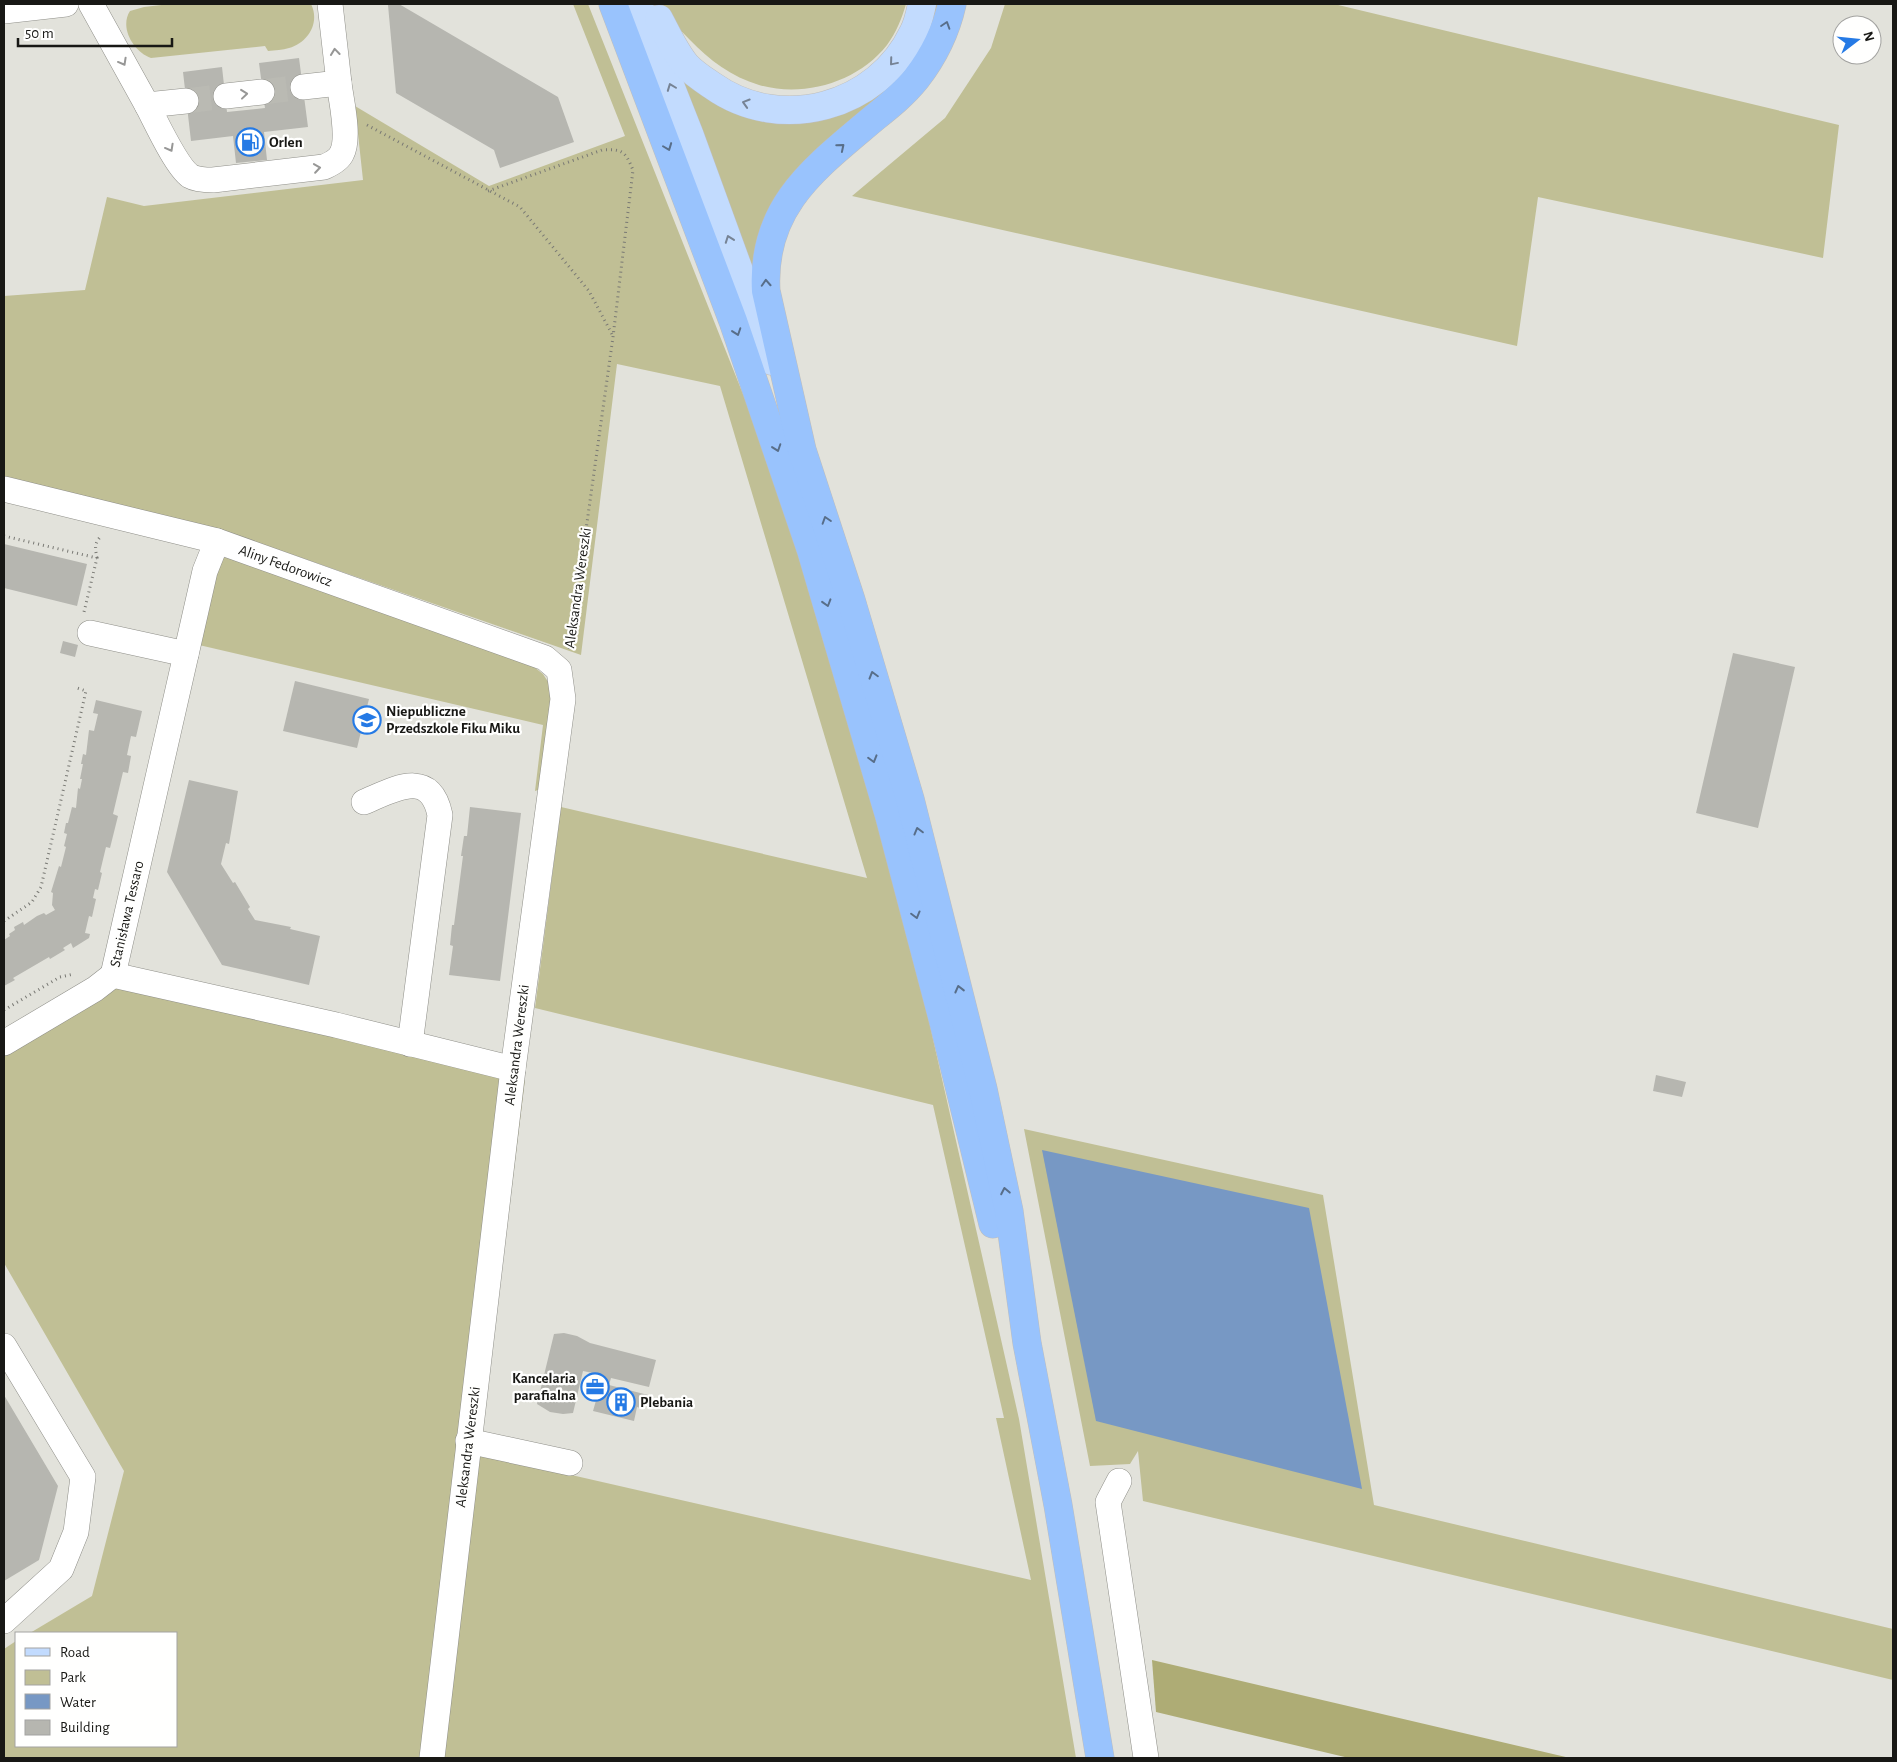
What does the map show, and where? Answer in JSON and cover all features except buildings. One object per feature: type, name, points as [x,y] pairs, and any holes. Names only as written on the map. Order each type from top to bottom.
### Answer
[{"type":"highway","points":[[613,4],[733,321],[792,491],[829,609],[896,842],[990,1211],[1027,1343]]},
{"type":"highway","points":[[952,4],[945,30],[939,43],[916,80],[829,157],[791,198],[773,230],[765,270],[766,292],[802,450],[839,562],[910,799],[983,1089],[1008,1211],[1027,1343],[1058,1505],[1100,1758]]},
{"type":"main road","points":[[638,4],[728,236],[802,450]]},
{"type":"main road","points":[[651,4],[686,65],[702,78],[740,101],[760,107],[792,110],[812,109],[843,100],[880,77],[904,48],[914,32],[922,4]]},
{"type":"street","points":[[4,11],[66,4]]},
{"type":"street","points":[[91,4],[179,164],[190,176],[203,180],[324,167],[336,161],[342,153],[345,141],[330,4]]},
{"type":"street","points":[[303,87],[339,83]]},
{"type":"street","points":[[226,96],[262,92]]},
{"type":"street","points":[[147,105],[186,101]]},
{"type":"street","name":"Aliny Fedorowicz","points":[[4,489],[217,541],[545,658],[559,670]]},
{"type":"street","name":"Stanisława Tessaro","points":[[217,541],[205,572],[113,975],[513,1069]]},
{"type":"street","points":[[86,627],[186,654]]},
{"type":"street","name":"Aleksandra Wereszki","points":[[432,1758],[513,1069],[563,699],[559,670]]},
{"type":"street","points":[[364,802],[401,786],[412,785],[425,790],[433,797],[440,815],[410,1044]]},
{"type":"street","points":[[4,1043],[95,989],[113,975]]},
{"type":"street","points":[[4,1346],[83,1477],[76,1532],[61,1569],[4,1621]]},
{"type":"street","points":[[468,1441],[570,1463]]},
{"type":"street","points":[[1119,1481],[1108,1502],[1146,1758]]},
{"type":"path","points":[[342,112],[520,207],[589,290],[613,337]]},
{"type":"path","name":"Aleksandra Wereszki","points":[[488,191],[602,150],[618,150],[627,155],[633,170],[613,337],[568,663],[559,670]]},
{"type":"path","points":[[86,627],[97,558],[96,540],[106,532]]},
{"type":"path","points":[[4,536],[97,558]]},
{"type":"path","points":[[4,922],[32,902],[41,887],[86,691],[77,688]]},
{"type":"path","points":[[4,1010],[60,977],[78,974]]},
{"type":"green space","points":[[170,4],[311,4],[314,18],[311,31],[307,36],[296,45],[287,49],[268,51],[265,46],[151,58],[139,51],[130,39],[126,25],[127,18],[130,11],[144,7]]},
{"type":"green space","points":[[573,4],[588,4],[764,447],[860,747],[928,1017],[1019,1419],[1076,1758],[4,1758],[4,1649],[15,1642],[15,1747],[178,1747],[178,1632],[32,1632],[92,1596],[124,1471],[4,1263],[4,1053],[118,987],[525,1080],[479,1454],[1031,1580],[996,1418],[1004,1418],[933,1105],[535,1008],[561,807],[867,878],[720,386],[617,364],[581,655],[242,537],[4,481],[4,296],[85,290],[107,197],[144,206],[363,180],[355,106],[489,186],[625,136]]},
{"type":"green space","points":[[662,4],[906,4],[903,15],[887,45],[861,69],[829,84],[812,88],[776,89],[749,82],[722,67],[682,32]]},
{"type":"green space","points":[[933,4],[944,4],[916,62],[866,114],[753,277],[675,72],[703,96],[723,106],[835,114]]},
{"type":"green space","points":[[1005,4],[1334,4],[1839,125],[1823,258],[1538,197],[1517,346],[852,196],[945,118],[991,48]]},
{"type":"green space","points":[[231,554],[529,663],[543,674],[554,691],[544,788],[535,791],[543,725],[199,645],[219,561]]},
{"type":"green space","points":[[1024,1129],[1323,1195],[1374,1505],[1893,1629],[1893,1680],[1143,1501],[1138,1451],[1130,1464],[1090,1466]]},
{"type":"shaded area","points":[[1152,1660],[1570,1758],[1349,1758],[1156,1712]]},
{"type":"water","points":[[1042,1150],[1309,1208],[1362,1489],[1096,1421]]},
{"type":"tunnel","points":[[262,92],[303,87]]},
{"type":"tunnel","points":[[186,101],[226,96]]},
{"type":"place","name":"Orlen","points":[[250,142]]},
{"type":"place","name":"Niepubliczne Przedszkole Fiku Miku","points":[[367,720]]},
{"type":"place","name":"Kancelaria parafialna","points":[[595,1387]]},
{"type":"place","name":"Plebania","points":[[621,1402]]}]
